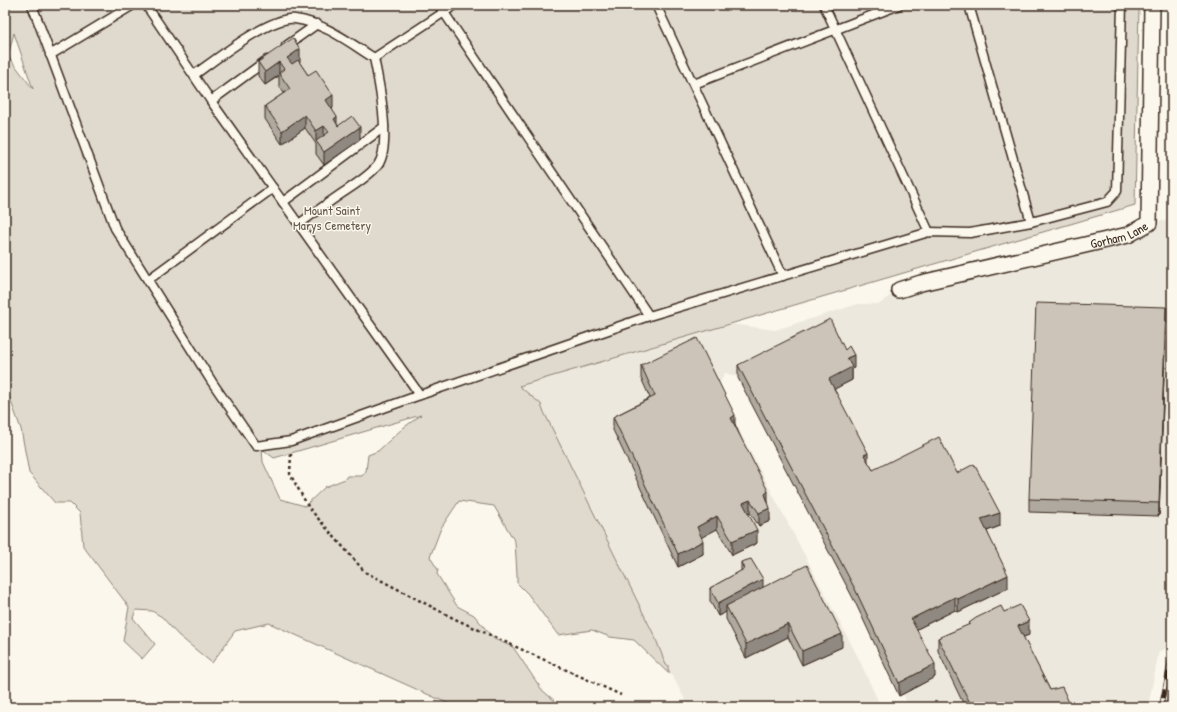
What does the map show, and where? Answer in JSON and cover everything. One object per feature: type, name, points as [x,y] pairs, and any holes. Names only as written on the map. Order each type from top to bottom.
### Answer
[{"type":"street","name":"Gorham Lane","points":[[899,290],[921,283],[1128,235],[1149,223],[1152,5]]},
{"type":"lane","points":[[32,5],[115,228],[212,382],[256,446],[291,441],[649,316],[929,232],[970,233],[1031,222],[1107,202],[1117,192],[1122,5]]},
{"type":"lane","points":[[50,55],[133,5]]},
{"type":"lane","points":[[146,5],[211,101],[420,395]]},
{"type":"lane","points":[[374,58],[442,8],[455,5]]},
{"type":"lane","points":[[656,5],[783,276]]},
{"type":"lane","points":[[824,5],[929,232]]},
{"type":"lane","points":[[694,84],[899,5]]},
{"type":"lane","points":[[968,5],[1031,222]]},
{"type":"lane","points":[[442,8],[649,316]]},
{"type":"lane","points":[[194,75],[251,35],[273,23],[293,19],[317,24],[340,36],[374,58],[382,97],[384,126],[384,146],[379,163],[367,176],[299,224]]},
{"type":"lane","points":[[211,101],[317,24]]},
{"type":"lane","points":[[283,202],[384,126]]},
{"type":"lane","points":[[148,280],[273,188]]},
{"type":"path","points":[[291,441],[290,474],[309,508],[365,572],[455,619],[621,695]]},
{"type":"shaded area","points":[[1148,219],[1172,222],[1172,622],[1168,648],[1159,651],[1148,707],[909,707],[879,641],[742,378],[725,373],[717,388],[857,655],[881,707],[689,707],[672,675],[669,674],[655,637],[541,404],[510,380],[676,316],[775,330],[858,304],[880,304],[904,284],[1123,234]]},
{"type":"green space","name":"Mount Saint Marys Cemetery","points":[[5,5],[1139,5],[1135,205],[519,386],[541,404],[655,637],[666,665],[668,665],[669,674],[634,640],[610,637],[592,630],[558,635],[528,594],[517,583],[515,542],[494,506],[459,501],[441,528],[430,557],[438,570],[437,574],[457,606],[474,615],[494,639],[513,647],[542,690],[562,707],[456,707],[269,623],[235,631],[212,663],[178,635],[162,617],[152,611],[136,610],[133,618],[155,644],[142,659],[123,641],[129,607],[83,546],[80,513],[70,503],[55,503],[29,473],[21,429],[5,385]],"holes":[[[14,33],[33,89],[8,56]],[[421,415],[403,428],[378,451],[368,455],[366,471],[362,476],[347,476],[345,479],[325,487],[305,506],[280,499],[263,462],[262,449],[274,458]]]},
{"type":"building","points":[[293,38],[300,49],[287,58],[292,64],[298,60],[308,75],[316,70],[333,95],[326,100],[337,117],[334,119],[338,126],[352,116],[360,127],[324,152],[316,141],[329,132],[324,126],[316,131],[305,115],[282,131],[265,106],[290,89],[279,73],[284,69],[279,62],[265,72],[258,62]]},
{"type":"building","points":[[1036,303],[1166,307],[1159,503],[1029,499]]},
{"type":"building","points":[[830,319],[845,350],[849,346],[854,355],[847,358],[852,367],[829,379],[868,453],[864,455],[873,470],[939,437],[957,473],[974,464],[1000,513],[981,519],[1008,575],[958,599],[955,597],[911,619],[935,664],[899,683],[855,589],[738,365]]},
{"type":"building","points":[[697,338],[735,415],[731,418],[768,491],[765,494],[770,508],[759,513],[750,500],[743,503],[757,530],[732,541],[717,516],[697,527],[703,541],[678,554],[613,417],[655,396],[641,365]]},
{"type":"building","points":[[751,559],[763,579],[718,603],[710,588],[744,569],[741,562]]},
{"type":"building","points":[[807,565],[842,634],[802,651],[788,624],[746,644],[726,606]]},
{"type":"building","points":[[1020,605],[1029,621],[1018,626],[1050,690],[1062,687],[1071,707],[961,707],[970,703],[938,638],[970,624],[969,623],[976,618],[1001,606],[1004,612]]},
{"type":"railway","points":[[1161,707],[1172,653]]}]
